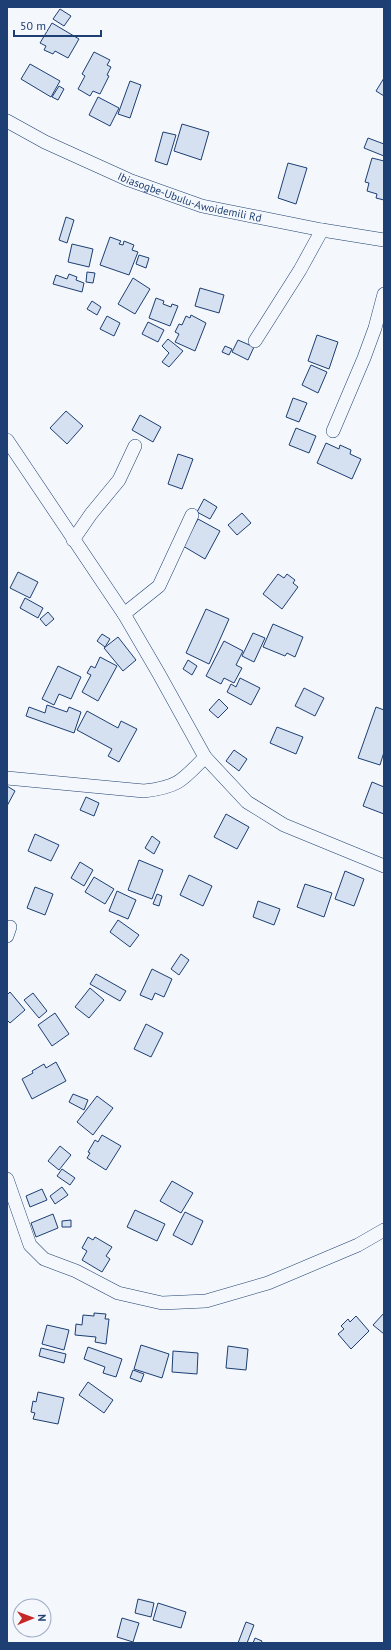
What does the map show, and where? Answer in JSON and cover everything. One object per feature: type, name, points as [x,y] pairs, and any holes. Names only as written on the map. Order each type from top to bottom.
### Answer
[{"type":"street","name":"Ibiasogbe-Ubulu-Awoidemili Rd","points":[[7,120],[45,142],[129,180],[202,206],[322,230],[384,240]]},
{"type":"street","points":[[255,341],[300,270],[322,230]]},
{"type":"street","points":[[333,431],[364,358],[375,328],[384,294]]},
{"type":"street","points":[[7,440],[124,614],[205,757],[247,802],[284,825],[384,866]]},
{"type":"street","points":[[73,540],[91,514],[119,480],[135,446]]},
{"type":"street","points":[[124,614],[159,586],[192,515]]},
{"type":"street","points":[[7,778],[144,791],[165,789],[184,780],[205,757]]},
{"type":"street","points":[[7,1179],[30,1245],[44,1259],[76,1271],[118,1293],[162,1303],[206,1301],[268,1283],[358,1245],[384,1230]]},
{"type":"building","points":[[60,9],[71,16],[64,26],[53,19]]},
{"type":"building","points":[[52,23],[79,39],[68,58],[55,51],[53,54],[44,50],[46,46],[40,43]]},
{"type":"building","points":[[94,52],[110,60],[107,65],[111,67],[107,75],[109,76],[100,94],[93,91],[90,96],[78,89],[85,76],[82,74]]},
{"type":"building","points":[[30,64],[60,81],[51,97],[21,79]]},
{"type":"building","points":[[384,78],[384,96],[376,91]]},
{"type":"building","points":[[130,81],[141,85],[130,118],[118,114]]},
{"type":"building","points":[[59,86],[64,89],[58,100],[52,97]]},
{"type":"building","points":[[98,97],[119,108],[110,126],[89,115]]},
{"type":"building","points":[[182,124],[209,132],[201,160],[174,151]]},
{"type":"building","points":[[163,132],[176,135],[167,165],[155,161]]},
{"type":"building","points":[[368,138],[384,144],[384,156],[364,148]]},
{"type":"building","points":[[372,158],[384,161],[384,200],[376,198],[377,194],[367,191],[369,183],[365,182]]},
{"type":"building","points":[[288,163],[307,168],[296,204],[278,198]]},
{"type":"building","points":[[66,217],[74,220],[67,243],[59,240]]},
{"type":"building","points":[[110,237],[121,241],[119,244],[123,245],[124,241],[134,245],[132,250],[138,252],[129,275],[100,265]]},
{"type":"building","points":[[72,244],[93,249],[89,267],[68,262]]},
{"type":"building","points":[[139,255],[149,258],[146,268],[136,264]]},
{"type":"building","points":[[87,272],[95,273],[93,283],[86,282]]},
{"type":"building","points":[[69,274],[77,277],[76,280],[84,283],[82,292],[53,284],[56,275],[67,279]]},
{"type":"building","points":[[133,278],[150,289],[135,314],[118,304]]},
{"type":"building","points":[[200,288],[224,295],[219,313],[195,306]]},
{"type":"building","points":[[156,298],[164,301],[163,304],[171,307],[172,304],[178,306],[170,326],[149,318]]},
{"type":"building","points":[[92,301],[101,307],[97,315],[87,309]]},
{"type":"building","points":[[191,315],[206,323],[195,351],[175,342],[179,334],[175,332],[179,324],[182,325],[186,316],[190,318]]},
{"type":"building","points":[[107,316],[120,323],[114,336],[100,329]]},
{"type":"building","points":[[148,322],[164,330],[158,342],[142,334]]},
{"type":"building","points":[[317,335],[338,342],[329,369],[308,361]]},
{"type":"building","points":[[168,339],[183,351],[169,367],[162,362],[169,353],[162,346]]},
{"type":"building","points":[[238,340],[254,347],[248,360],[232,352]]},
{"type":"building","points":[[225,346],[232,349],[229,355],[222,352]]},
{"type":"building","points":[[311,365],[327,372],[318,393],[302,385]]},
{"type":"building","points":[[293,398],[307,403],[299,422],[286,417]]},
{"type":"building","points":[[66,411],[83,426],[67,444],[50,428]]},
{"type":"building","points":[[140,415],[161,427],[153,442],[132,430]]},
{"type":"building","points":[[296,428],[316,436],[309,453],[289,445]]},
{"type":"building","points":[[326,443],[339,449],[340,445],[351,450],[350,454],[361,459],[352,479],[317,463]]},
{"type":"building","points":[[178,454],[193,459],[182,489],[168,484]]},
{"type":"building","points":[[204,499],[217,507],[210,519],[197,512]]},
{"type":"building","points":[[242,513],[251,523],[237,535],[228,525]]},
{"type":"building","points":[[198,519],[220,531],[205,559],[183,546]]},
{"type":"building","points":[[18,572],[38,582],[30,598],[10,588]]},
{"type":"building","points":[[278,574],[284,578],[287,574],[295,580],[293,583],[298,587],[282,609],[263,594]]},
{"type":"building","points":[[25,598],[43,608],[38,618],[20,608]]},
{"type":"building","points":[[206,609],[229,619],[209,664],[186,653]]},
{"type":"building","points":[[48,612],[54,619],[46,626],[40,619]]},
{"type":"building","points":[[273,624],[303,637],[295,657],[287,653],[285,656],[263,647]]},
{"type":"building","points":[[253,633],[265,638],[254,662],[242,656]]},
{"type":"building","points":[[102,634],[110,639],[105,647],[97,641]]},
{"type":"building","points":[[118,637],[136,660],[123,671],[104,648]]},
{"type":"building","points":[[224,641],[243,651],[236,665],[242,668],[234,683],[224,678],[221,684],[206,676]]},
{"type":"building","points":[[100,657],[117,666],[98,701],[82,692],[91,675],[87,673],[91,666],[95,668]]},
{"type":"building","points":[[188,660],[197,666],[192,675],[183,669]]},
{"type":"building","points":[[58,666],[81,677],[71,699],[59,694],[54,705],[42,699]]},
{"type":"building","points":[[240,678],[260,688],[251,705],[227,692],[231,684],[236,687]]},
{"type":"building","points":[[304,688],[324,698],[315,716],[295,706]]},
{"type":"building","points":[[219,699],[228,708],[218,718],[209,710]]},
{"type":"building","points":[[47,705],[67,712],[69,707],[81,712],[74,733],[26,716],[29,707],[45,713]]},
{"type":"building","points":[[376,707],[384,710],[384,752],[380,765],[358,758]]},
{"type":"building","points":[[87,711],[118,728],[121,721],[137,729],[119,762],[108,756],[112,749],[77,730]]},
{"type":"building","points":[[277,727],[303,737],[296,754],[270,743]]},
{"type":"building","points":[[234,750],[247,759],[239,771],[226,761]]},
{"type":"building","points":[[372,782],[384,787],[384,814],[363,806]]},
{"type":"building","points":[[7,786],[15,791],[7,806]]},
{"type":"building","points":[[86,797],[99,803],[94,816],[80,810]]},
{"type":"building","points":[[226,814],[249,827],[237,849],[214,837]]},
{"type":"building","points":[[35,834],[59,845],[51,861],[28,851]]},
{"type":"building","points":[[152,836],[160,842],[154,854],[145,848]]},
{"type":"building","points":[[139,860],[163,870],[152,899],[128,890]]},
{"type":"building","points":[[80,862],[93,870],[84,886],[71,878]]},
{"type":"building","points":[[345,871],[364,879],[354,906],[335,899]]},
{"type":"building","points":[[189,875],[212,886],[203,906],[180,895]]},
{"type":"building","points":[[94,877],[114,889],[105,904],[85,892]]},
{"type":"building","points":[[305,884],[332,893],[324,917],[297,907]]},
{"type":"building","points":[[35,887],[53,894],[45,915],[27,908]]},
{"type":"building","points":[[117,891],[136,900],[128,919],[109,911]]},
{"type":"building","points":[[157,894],[162,896],[159,906],[153,904]]},
{"type":"building","points":[[258,901],[280,909],[274,925],[253,917]]},
{"type":"building","points":[[118,920],[139,935],[130,947],[110,932]]},
{"type":"building","points":[[181,954],[189,960],[179,975],[171,969]]},
{"type":"building","points":[[152,969],[172,979],[164,997],[155,993],[152,1000],[140,995]]},
{"type":"building","points":[[96,974],[126,991],[120,1001],[90,984]]},
{"type":"building","points":[[90,988],[104,1000],[89,1018],[75,1007]]},
{"type":"building","points":[[10,992],[25,1010],[10,1023],[7,1020],[7,995]]},
{"type":"building","points":[[33,993],[47,1011],[39,1018],[24,1000]]},
{"type":"building","points":[[55,1013],[69,1034],[52,1046],[38,1025]]},
{"type":"building","points":[[146,1024],[163,1033],[151,1057],[134,1049]]},
{"type":"building","points":[[56,1062],[66,1081],[32,1099],[22,1079],[33,1073],[32,1071],[44,1064],[46,1068]]},
{"type":"building","points":[[73,1094],[88,1100],[84,1110],[69,1102]]},
{"type":"building","points":[[97,1096],[113,1108],[93,1135],[77,1122]]},
{"type":"building","points":[[102,1135],[121,1146],[106,1170],[87,1158],[90,1153],[88,1152],[95,1140],[98,1142]]},
{"type":"building","points":[[60,1146],[71,1155],[59,1170],[48,1161]]},
{"type":"building","points":[[62,1169],[75,1178],[70,1185],[57,1176]]},
{"type":"building","points":[[172,1181],[193,1193],[181,1213],[160,1201]]},
{"type":"building","points":[[62,1187],[68,1195],[55,1204],[50,1196]]},
{"type":"building","points":[[42,1189],[47,1200],[30,1207],[26,1196]]},
{"type":"building","points":[[135,1210],[165,1224],[157,1241],[127,1227]]},
{"type":"building","points":[[185,1212],[203,1221],[192,1245],[173,1235]]},
{"type":"building","points":[[53,1214],[58,1228],[36,1237],[31,1223]]},
{"type":"building","points":[[71,1220],[71,1227],[62,1227],[62,1221]]},
{"type":"building","points":[[88,1237],[93,1240],[95,1237],[112,1247],[106,1256],[110,1259],[102,1272],[82,1260],[87,1251],[82,1248]]},
{"type":"building","points":[[94,1313],[106,1314],[105,1319],[109,1319],[106,1344],[95,1342],[96,1337],[75,1335],[76,1324],[82,1325],[83,1315],[94,1316]]},
{"type":"building","points":[[384,1313],[384,1334],[373,1325]]},
{"type":"building","points":[[356,1316],[369,1331],[351,1349],[338,1334],[344,1329],[341,1326],[348,1319],[350,1322]]},
{"type":"building","points":[[47,1325],[69,1330],[64,1350],[42,1344]]},
{"type":"building","points":[[141,1345],[169,1354],[162,1378],[134,1369]]},
{"type":"building","points":[[228,1346],[248,1349],[246,1370],[226,1368]]},
{"type":"building","points":[[88,1347],[122,1359],[116,1377],[103,1373],[105,1367],[84,1359]]},
{"type":"building","points":[[41,1348],[66,1354],[64,1363],[39,1356]]},
{"type":"building","points":[[173,1351],[198,1353],[197,1374],[172,1372]]},
{"type":"building","points":[[133,1370],[144,1374],[141,1382],[130,1378]]},
{"type":"building","points":[[88,1382],[113,1400],[104,1413],[79,1395]]},
{"type":"building","points":[[38,1392],[64,1398],[58,1424],[33,1419],[35,1413],[31,1412],[33,1401],[36,1402]]},
{"type":"building","points":[[138,1599],[154,1603],[151,1617],[135,1613]]},
{"type":"building","points":[[158,1603],[186,1612],[181,1628],[153,1620]]},
{"type":"building","points":[[122,1618],[139,1623],[133,1642],[117,1637]]},
{"type":"building","points":[[246,1622],[254,1625],[247,1643],[238,1643]]},
{"type":"building","points":[[255,1638],[262,1641],[261,1643],[253,1643]]}]
